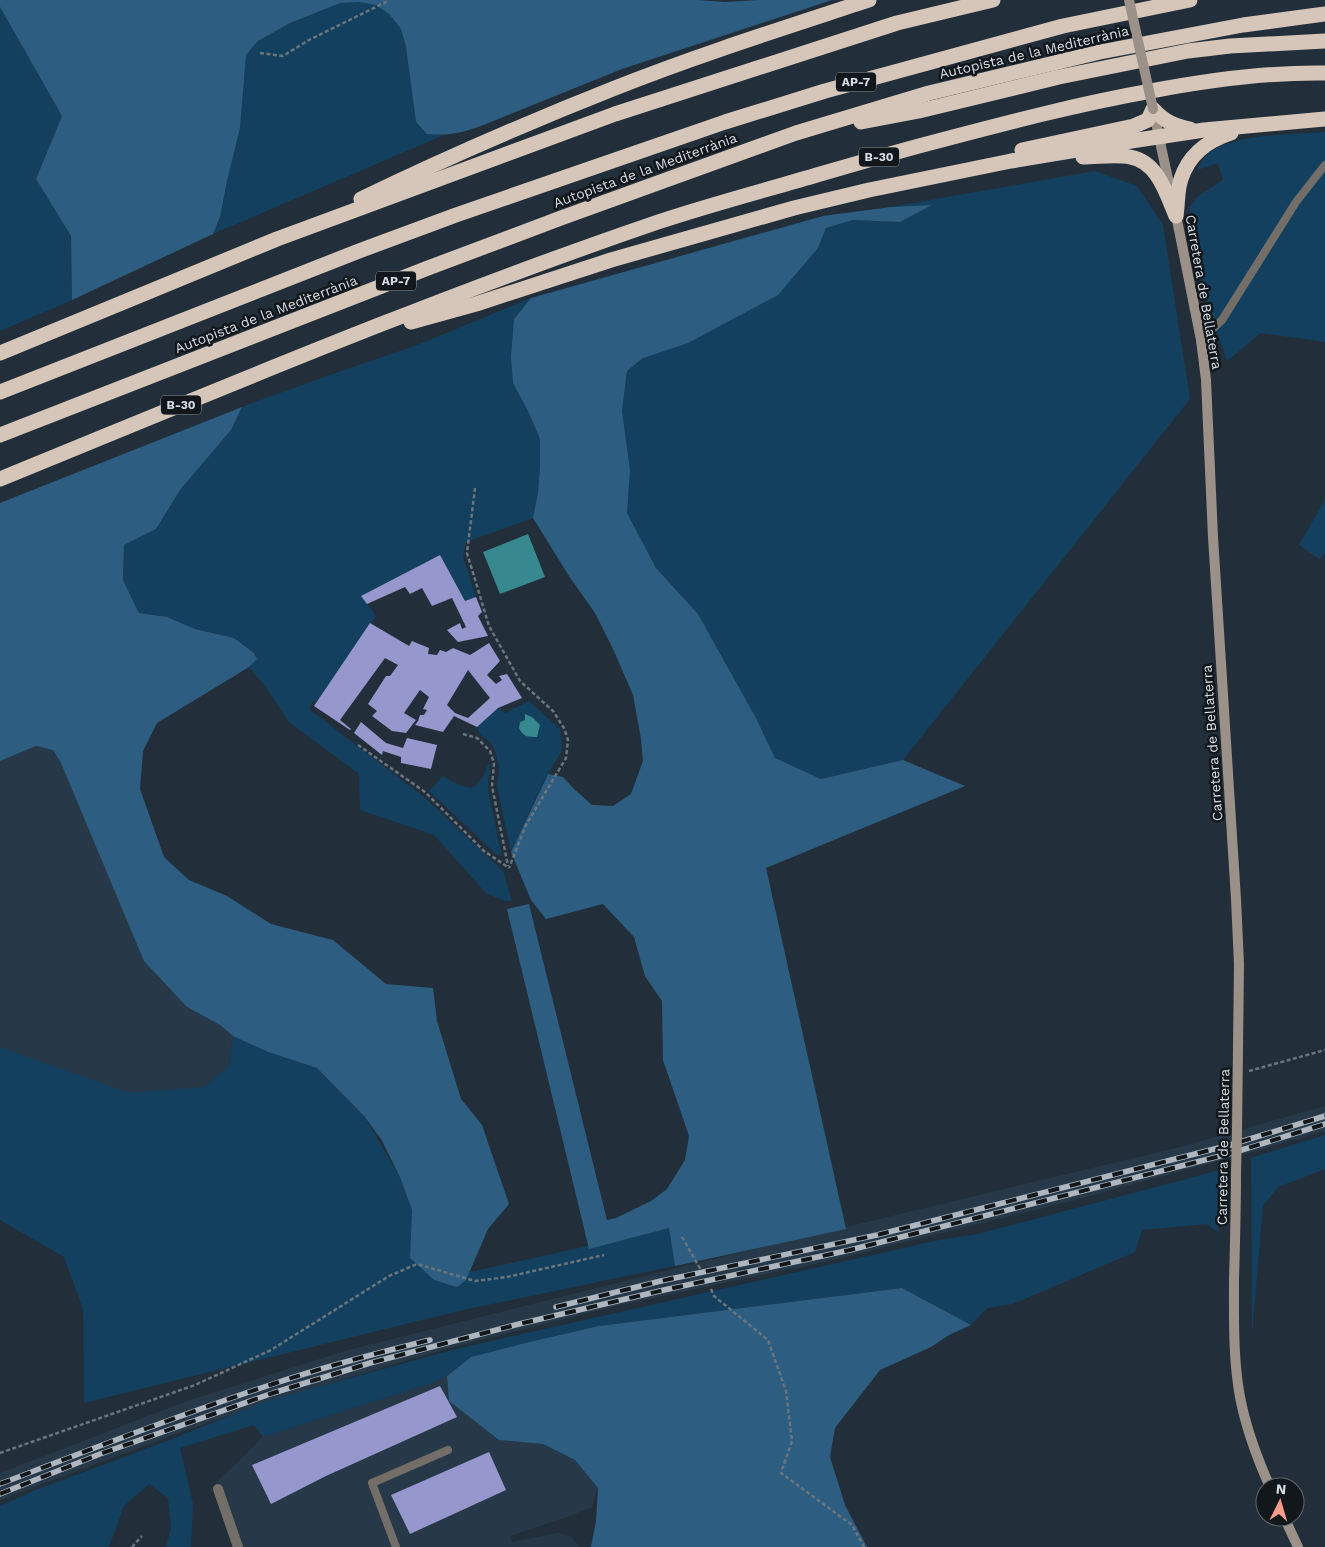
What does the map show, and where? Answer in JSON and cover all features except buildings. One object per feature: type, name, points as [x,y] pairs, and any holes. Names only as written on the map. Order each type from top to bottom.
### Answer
[{"type":"highway","points":[[277,239],[420,170],[616,88],[869,0]]},
{"type":"highway","points":[[0,353],[277,239],[615,114],[897,23],[992,0]]},
{"type":"highway","name":"Autopista de la Mediterrània","points":[[0,392],[359,251],[456,215],[725,122],[825,91],[979,48],[1063,26],[1190,0]]},
{"type":"highway","name":"Autopista de la Mediterrània","points":[[0,436],[437,265],[796,133],[929,94],[1100,52],[1234,27],[1325,14]]},
{"type":"highway","points":[[796,133],[919,111],[1059,77],[1188,52],[1246,45],[1325,41]]},
{"type":"highway","name":"B-30","points":[[0,479],[466,292],[663,221],[908,149],[1061,110],[1167,88],[1261,74],[1325,73]]},
{"type":"highway","points":[[941,175],[1011,152],[1134,126],[1148,120],[1153,109],[1171,124],[1189,129],[1204,130]]},
{"type":"highway","points":[[351,337],[460,309],[612,260],[794,208],[941,175],[1012,161],[1204,130],[1325,119]]},
{"type":"highway","points":[[1176,216],[1181,180],[1195,154],[1206,144],[1219,137],[1263,125]]},
{"type":"highway","points":[[1012,161],[1114,156],[1128,156],[1139,159],[1153,170],[1162,184],[1176,216]]},
{"type":"street","name":"Carretera de Bellaterra","points":[[1130,0],[1201,340],[1206,380],[1212,537],[1239,964],[1234,1330],[1238,1383],[1243,1412],[1250,1437],[1266,1477]]},
{"type":"street","points":[[218,1489],[238,1547]]},
{"type":"street","points":[[1289,1527],[1298,1547]]},
{"type":"lane","points":[[1201,340],[1222,320],[1296,202],[1325,165]]},
{"type":"lane","points":[[396,1547],[372,1482],[448,1450]]},
{"type":"path","points":[[260,53],[283,56],[309,40],[387,0]]},
{"type":"path","points":[[475,488],[467,553],[489,626],[520,681],[553,711],[564,728],[568,740],[566,758],[526,825],[509,868]]},
{"type":"path","points":[[463,734],[477,738],[490,751],[494,763],[492,786],[509,868]]},
{"type":"path","points":[[358,745],[425,792],[484,851],[509,868]]},
{"type":"path","points":[[1238,1074],[1325,1050]]},
{"type":"path","points":[[682,1237],[702,1272]]},
{"type":"path","points":[[0,1452],[195,1385],[271,1350],[389,1276],[417,1264],[475,1281],[508,1277],[604,1255]]},
{"type":"path","points":[[711,1289],[714,1296],[768,1340],[786,1391],[792,1441],[781,1473],[852,1525],[864,1547]]},
{"type":"path","points":[[132,1547],[142,1536]]},
{"type":"shaded area","points":[[0,0],[698,0],[725,2],[832,0],[622,69],[481,126],[442,135],[427,134],[416,122],[406,47],[401,29],[390,15],[376,5],[359,2],[340,3],[290,23],[258,41],[246,55],[240,128],[220,217],[213,234],[72,300],[71,236],[36,179],[62,116],[0,7]]},
{"type":"shaded area","points":[[359,2],[376,5],[390,15],[401,29],[406,47],[416,122],[427,134],[444,135],[213,234],[220,217],[240,128],[246,55],[258,41],[290,23],[340,3]]},
{"type":"shaded area","points":[[0,7],[62,116],[36,179],[71,236],[72,300],[0,331]]},
{"type":"shaded area","points":[[1325,132],[1325,342],[1261,333],[1227,361],[1208,305],[1189,208],[1197,197],[1223,180],[1218,163],[1197,170],[1208,154],[1232,142],[1264,136]]},
{"type":"shaded area","points":[[1095,171],[1137,186],[1163,225],[1190,399],[903,760],[821,779],[775,758],[756,718],[698,614],[656,568],[627,513],[630,470],[622,411],[627,371],[643,358],[818,248],[826,228],[853,220],[900,222],[931,205],[891,207]]},
{"type":"shaded area","points":[[932,205],[900,222],[853,220],[826,228],[818,248],[778,295],[688,343],[643,358],[627,371],[622,411],[630,470],[627,513],[656,568],[698,614],[756,718],[775,758],[821,779],[903,760],[965,786],[766,868],[846,1229],[675,1266],[669,1228],[589,1249],[507,909],[529,904],[607,1220],[616,1218],[651,1201],[667,1189],[685,1160],[689,1136],[663,1060],[662,1001],[645,976],[634,937],[603,904],[546,919],[531,900],[511,852],[548,774],[563,777],[592,805],[613,806],[631,794],[643,761],[633,695],[614,651],[595,613],[569,576],[533,518],[538,493],[540,439],[513,383],[511,357],[514,319],[531,298],[823,216],[891,207]]},
{"type":"shaded area","points":[[531,298],[514,319],[528,411],[540,439],[538,493],[533,518],[466,542],[463,557],[476,597],[465,601],[440,555],[361,596],[376,616],[316,703],[313,701],[309,709],[424,797],[503,871],[512,901],[504,901],[486,893],[434,835],[360,810],[359,774],[289,722],[265,686],[249,667],[257,659],[254,653],[234,638],[195,629],[167,617],[139,613],[123,580],[124,545],[156,529],[180,490],[231,430],[242,407],[420,344]]},
{"type":"shaded area","points":[[242,407],[231,430],[180,490],[156,529],[124,545],[123,580],[139,613],[167,617],[195,629],[234,638],[254,653],[257,659],[249,667],[157,723],[143,751],[140,789],[164,857],[189,880],[227,896],[271,924],[333,940],[386,984],[433,988],[437,1021],[461,1099],[482,1125],[509,1204],[488,1229],[466,1280],[457,1287],[434,1280],[410,1258],[412,1210],[400,1177],[381,1139],[364,1116],[317,1068],[268,1052],[233,1036],[220,1025],[187,1007],[144,961],[61,763],[53,750],[36,746],[0,761],[0,503]]},
{"type":"shaded area","points":[[1325,500],[1325,553],[1319,559],[1299,545]]},
{"type":"shaded area","points":[[528,534],[545,577],[500,594],[483,552]]},
{"type":"shaded area","points":[[529,701],[560,729],[562,744],[561,752],[543,782],[511,852],[497,786],[499,767],[496,754],[492,744],[480,734],[477,727],[498,708],[505,713]]},
{"type":"shaded area","points":[[525,714],[532,717],[540,725],[537,737],[526,736],[519,728],[520,722],[525,720]]},
{"type":"shaded area","points":[[36,746],[53,750],[61,763],[187,1007],[220,1025],[233,1036],[229,1066],[204,1087],[168,1095],[129,1093],[99,1088],[0,1048],[0,761]]},
{"type":"shaded area","points":[[490,761],[488,790],[502,856],[496,854],[429,791],[443,776],[466,787],[475,787],[482,778]]},
{"type":"shaded area","points":[[233,1036],[268,1052],[317,1068],[364,1116],[400,1177],[412,1210],[410,1258],[434,1280],[669,1228],[675,1266],[463,1310],[84,1403],[83,1309],[64,1257],[0,1220],[0,1047],[129,1093],[204,1087],[229,1066]]},
{"type":"shaded area","points":[[1325,1106],[1325,1131],[1075,1200],[833,1260],[620,1305],[450,1348],[354,1376],[192,1428],[0,1500],[0,1473],[187,1401],[345,1351],[701,1262],[1184,1146]]},
{"type":"shaded area","points":[[1325,1135],[1325,1169],[1278,1187],[1263,1206],[1252,1334],[1251,1158]]},
{"type":"shaded area","points":[[1220,1170],[1218,1232],[1207,1224],[1142,1230],[1135,1252],[1013,1304],[987,1308],[971,1325],[902,1288],[599,1326],[471,1357],[447,1376],[429,1384],[263,1437],[254,1425],[180,1448],[193,1504],[191,1547],[166,1547],[171,1528],[168,1498],[149,1484],[124,1506],[109,1547],[0,1547],[0,1506],[38,1489],[162,1443],[267,1401],[456,1349],[939,1240],[978,1234]]},
{"type":"shaded area","points":[[902,1288],[971,1325],[949,1335],[931,1347],[880,1370],[835,1428],[830,1457],[845,1505],[867,1547],[591,1547],[596,1521],[598,1488],[575,1460],[543,1444],[499,1440],[449,1401],[447,1376],[471,1357],[525,1343],[599,1326]]},
{"type":"shaded area","points":[[447,1376],[449,1401],[499,1440],[543,1444],[575,1460],[598,1488],[592,1507],[510,1536],[512,1542],[558,1533],[572,1537],[579,1547],[238,1547],[218,1489],[218,1481],[263,1437],[429,1384]]},
{"type":"railway","points":[[556,1307],[661,1281],[877,1235],[1230,1145],[1325,1116]]},
{"type":"railway","points":[[0,1494],[100,1454],[273,1393],[370,1363],[519,1324],[664,1290],[850,1250],[1232,1153],[1325,1124]]},
{"type":"railway","points":[[0,1484],[236,1396],[310,1372],[430,1340]]}]
